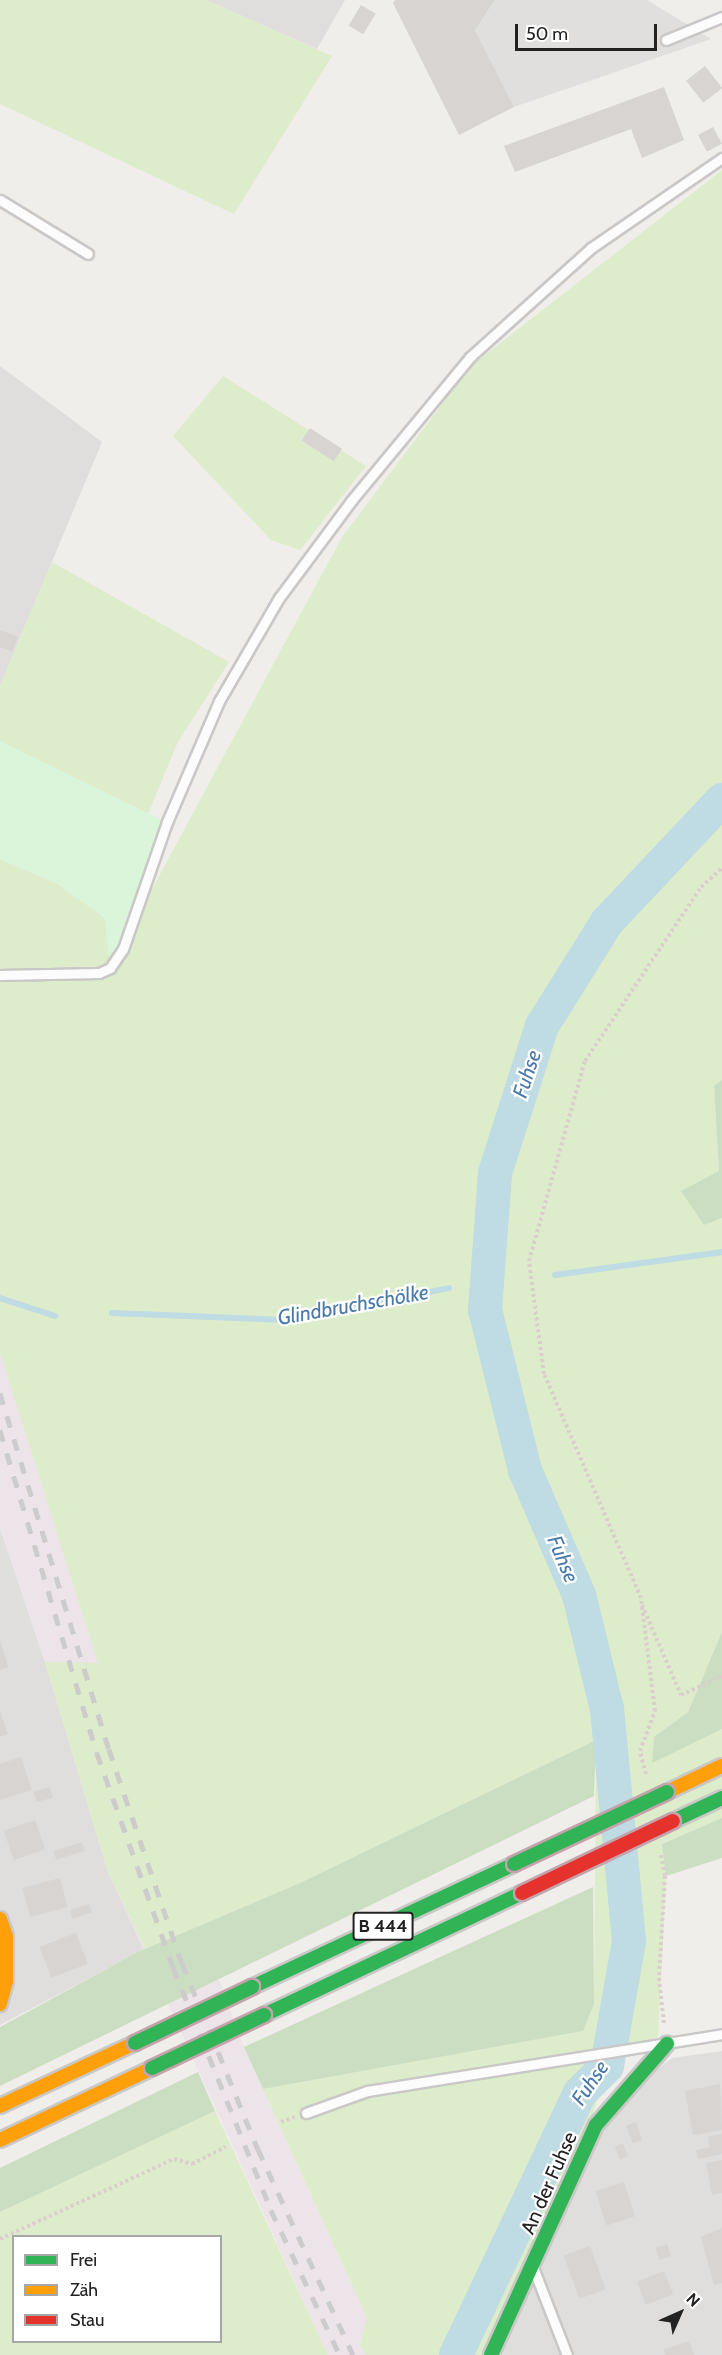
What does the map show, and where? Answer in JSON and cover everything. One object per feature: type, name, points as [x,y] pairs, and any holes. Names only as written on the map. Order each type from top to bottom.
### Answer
[{"type":"main road","name":"B 444","points":[[0,2106],[722,1766]]},
{"type":"main road","name":"B 444","points":[[0,2140],[722,1798]]},
{"type":"main road","points":[[0,1919],[6,1936],[6,1959],[0,2004]]},
{"type":"main road","name":"An der Fuhse","points":[[491,2355],[533,2268],[596,2125],[667,2044]]},
{"type":"lane","points":[[666,40],[722,17]]},
{"type":"lane","points":[[0,975],[99,973],[110,968],[123,950],[167,822],[219,701],[279,598],[344,510],[470,357],[591,248],[722,158]]},
{"type":"lane","points":[[0,200],[88,254]]},
{"type":"lane","points":[[306,2113],[368,2091],[629,2047],[667,2044],[722,2034]]},
{"type":"lane","points":[[533,2268],[567,2355]]},
{"type":"path","points":[[722,868],[701,887],[585,1061],[529,1261],[544,1374],[681,1695],[722,1676]]},
{"type":"path","points":[[0,2239],[174,2159],[192,2164],[226,2147]]},
{"type":"shaded area","points":[[206,0],[345,0],[317,49]]},
{"type":"shaded area","points":[[495,0],[647,0],[711,39],[514,107],[475,30]]},
{"type":"shaded area","points":[[0,366],[102,442],[0,686]]},
{"type":"shaded area","points":[[0,1346],[161,1825],[244,2047],[367,2318],[360,2345],[366,2355],[328,2355],[108,1872],[45,1662],[0,1528]]},
{"type":"shaded area","points":[[0,1528],[45,1662],[108,1872],[145,1949],[0,2025]]},
{"type":"shaded area","points":[[722,2051],[722,2355],[484,2355],[591,2120],[672,2058]]},
{"type":"green space","points":[[0,0],[206,0],[332,56],[234,214],[0,104]]},
{"type":"green space","points":[[722,170],[722,1080],[714,1086],[719,1171],[703,1225],[722,1218],[722,1632],[688,1712],[654,1737],[652,1762],[722,1729],[722,1818],[662,1844],[666,1876],[658,2037],[648,2041],[643,2054],[614,2045],[591,2120],[484,2355],[366,2355],[360,2345],[367,2318],[263,2089],[583,2031],[594,2004],[596,1740],[300,1883],[138,1952],[145,1948],[108,1872],[45,1662],[98,1663],[0,1352],[0,859],[58,884],[105,918],[110,967],[342,537],[471,366]]},
{"type":"green space","points":[[223,376],[366,466],[300,550],[271,540],[173,436]]},
{"type":"green space","points":[[52,562],[229,662],[178,742],[148,814],[0,741],[0,686]]},
{"type":"green space","points":[[0,741],[162,820],[110,968],[105,918],[58,884],[0,859]]},
{"type":"green space","points":[[722,1080],[722,1218],[704,1225],[681,1191],[719,1171],[714,1086]]},
{"type":"green space","points":[[722,1632],[722,1729],[652,1763],[654,1737],[688,1712]]},
{"type":"green space","points":[[596,1740],[594,1796],[0,2086],[0,2027],[138,1952],[300,1883]]},
{"type":"green space","points":[[722,1818],[722,1858],[666,1876],[662,1844]]},
{"type":"green space","points":[[593,1887],[594,2004],[583,2031],[263,2089],[244,2047]]},
{"type":"green space","points":[[198,2072],[215,2111],[0,2212],[0,2168]]},
{"type":"green space","points":[[215,2111],[328,2355],[0,2355],[0,2212]]},
{"type":"building","points":[[395,0],[495,0],[475,30],[514,107],[459,135],[393,3]]},
{"type":"building","points":[[361,5],[376,14],[363,34],[349,26]]},
{"type":"building","points":[[705,66],[722,88],[703,103],[686,81]]},
{"type":"building","points":[[664,87],[684,140],[642,158],[631,129],[515,172],[504,146]]},
{"type":"building","points":[[713,127],[722,144],[707,152],[698,135]]},
{"type":"building","points":[[310,428],[342,449],[334,461],[302,441]]},
{"type":"building","points":[[0,630],[18,637],[12,651],[0,647]]},
{"type":"building","points":[[0,1640],[8,1667],[0,1670]]},
{"type":"building","points":[[0,1711],[8,1734],[0,1737]]},
{"type":"building","points":[[21,1757],[32,1790],[0,1800],[0,1764]]},
{"type":"building","points":[[50,1787],[53,1798],[36,1802],[34,1791]]},
{"type":"building","points":[[35,1820],[45,1849],[14,1860],[4,1831]]},
{"type":"building","points":[[82,1842],[85,1851],[56,1860],[53,1851]]},
{"type":"building","points":[[60,1878],[68,1907],[30,1917],[22,1888]]},
{"type":"building","points":[[89,1904],[92,1913],[73,1919],[70,1910]]},
{"type":"building","points":[[76,1933],[88,1964],[51,1978],[40,1947]]},
{"type":"building","points":[[720,2084],[722,2130],[693,2135],[685,2091]]},
{"type":"building","points":[[636,2122],[642,2140],[633,2143],[626,2126]]},
{"type":"building","points":[[722,2134],[722,2154],[698,2159],[696,2150],[710,2147],[708,2137]]},
{"type":"building","points":[[623,2143],[628,2156],[620,2159],[615,2146]]},
{"type":"building","points":[[722,2160],[722,2193],[712,2195],[706,2163]]},
{"type":"building","points":[[624,2182],[635,2216],[607,2226],[595,2191]]},
{"type":"building","points":[[722,2228],[722,2283],[714,2285],[701,2237]]},
{"type":"building","points":[[667,2244],[671,2256],[660,2260],[656,2248]]},
{"type":"building","points":[[590,2246],[606,2289],[579,2299],[564,2256]]},
{"type":"building","points":[[664,2271],[673,2294],[646,2305],[637,2281]]},
{"type":"building","points":[[689,2341],[694,2355],[665,2355],[663,2350]]},
{"type":"waterway","name":"Fuhse","points":[[456,2355],[580,2093],[607,2066],[629,1941],[607,1709],[579,1595],[525,1470],[485,1310],[495,1173],[542,1026],[607,922],[722,800]]},
{"type":"waterway","name":"Glindbruchschölke","points":[[555,1275],[722,1252]]},
{"type":"waterway","name":"Glindbruchschölke","points":[[112,1313],[285,1320],[449,1288]]},
{"type":"waterway","name":"Glindbruchschölke","points":[[0,1298],[55,1316]]},
{"type":"railway","points":[[0,1393],[109,1749],[182,1963],[258,2149],[353,2355]]},
{"type":"railway","points":[[0,1430],[97,1753],[173,1967],[271,2210],[340,2355]]},
{"type":"traffic: fast","points":[[514,1864],[667,1792]]},
{"type":"traffic: fast","points":[[673,1821],[722,1798]]},
{"type":"traffic: fast","points":[[252,1987],[514,1864]]},
{"type":"traffic: fast","points":[[264,2015],[522,1893]]},
{"type":"traffic: fast","points":[[135,2043],[252,1987]]},
{"type":"traffic: fast","points":[[152,2068],[264,2015]]},
{"type":"traffic: fast","points":[[491,2355],[596,2125],[667,2044]]},
{"type":"traffic: slow","points":[[667,1792],[722,1766]]},
{"type":"traffic: slow","points":[[0,1919],[6,1936],[6,1981],[0,2004]]},
{"type":"traffic: slow","points":[[0,2106],[135,2043]]},
{"type":"traffic: slow","points":[[0,2140],[152,2068]]},
{"type":"traffic: jam","points":[[522,1893],[673,1821]]}]
